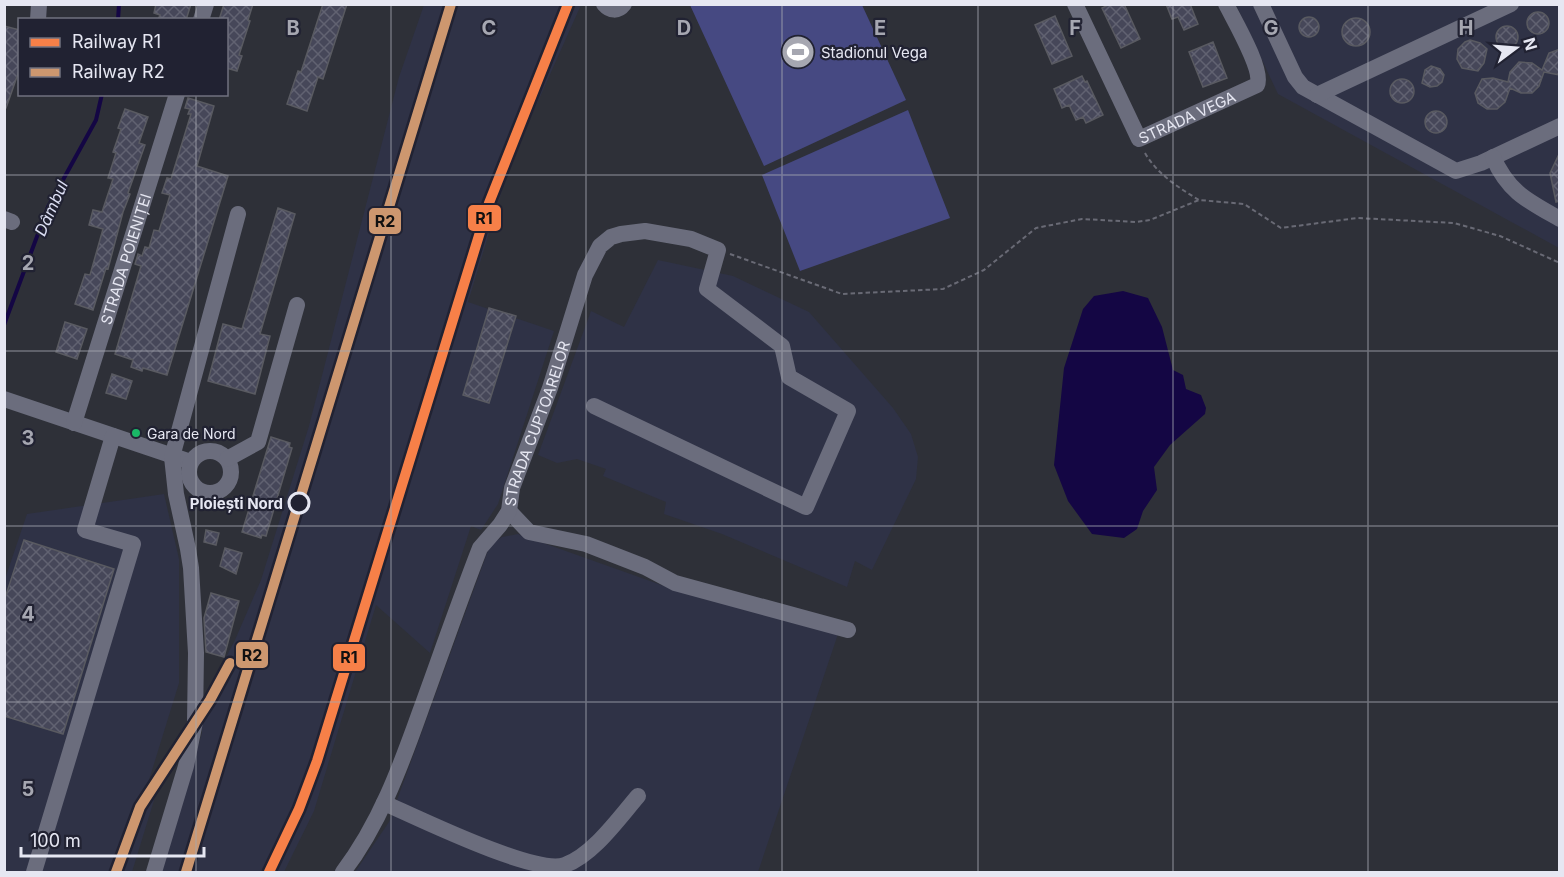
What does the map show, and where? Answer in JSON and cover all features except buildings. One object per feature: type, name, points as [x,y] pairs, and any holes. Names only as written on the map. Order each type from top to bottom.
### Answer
[{"type":"street","points":[[604,4],[609,9],[615,10],[624,4]]},
{"type":"street","name":"STRADA VEGA","points":[[1075,4],[1139,139],[1257,85],[1259,74],[1257,68],[1226,4]]},
{"type":"street","points":[[1261,4],[1295,77],[1303,87],[1456,171],[1493,157],[1560,126]]},
{"type":"street","points":[[1317,95],[1511,4]]},
{"type":"street","name":"STRADA POIENIȚEI","points":[[74,423],[176,96]]},
{"type":"street","points":[[1493,157],[1510,187],[1536,206],[1560,219]]},
{"type":"street","points":[[154,873],[186,766],[195,722],[191,568],[176,494],[172,457],[238,214]]},
{"type":"street","name":"STRADA CUPTOARELOR","points":[[343,873],[354,858],[384,803],[478,555],[485,541],[493,534],[509,511],[512,489],[550,388],[585,275],[600,246],[611,237],[645,231],[691,239],[718,250]]},
{"type":"street","points":[[594,406],[806,507],[848,411],[789,377],[782,346],[707,289],[718,250]]},
{"type":"street","points":[[227,459],[258,442],[297,305]]},
{"type":"street","points":[[4,399],[191,462]]},
{"type":"street","points":[[34,873],[133,544],[85,530],[113,436]]},
{"type":"street","points":[[212,450],[223,454],[227,459],[231,465],[230,479],[227,485],[215,493],[202,491],[191,482],[189,476],[191,462],[199,453],[212,450]]},
{"type":"street","points":[[509,511],[529,532]]},
{"type":"street","points":[[493,534],[514,531],[529,532],[586,544],[645,567],[675,583],[848,630]]},
{"type":"street","points":[[384,803],[471,842],[542,865],[563,866],[580,857],[601,838],[638,796]]},
{"type":"path","points":[[1139,139],[1149,160],[1167,179],[1199,200]]},
{"type":"path","points":[[718,250],[842,294],[943,289],[984,270],[1036,228],[1082,219],[1136,222],[1150,220],[1199,200],[1245,204],[1281,228],[1356,218],[1454,223],[1500,236],[1560,263]]},
{"type":"shaded area","points":[[424,5],[581,5],[510,164],[468,302],[554,331],[498,504],[481,530],[471,526],[430,653],[376,605],[314,811],[284,872],[161,872],[202,733],[202,703],[235,640],[261,580],[309,426],[399,77]]},
{"type":"shaded area","name":"Stadionul Vega","points":[[690,5],[862,5],[906,100],[764,166]]},
{"type":"shaded area","points":[[1236,5],[1559,5],[1559,248],[1278,94]]},
{"type":"shaded area","points":[[908,110],[950,218],[800,271],[762,175]]},
{"type":"shaded area","points":[[658,260],[733,276],[809,312],[893,408],[911,434],[918,457],[916,479],[872,570],[855,561],[847,587],[722,534],[664,514],[666,502],[603,476],[606,469],[577,459],[557,463],[538,455],[591,311],[624,327]]},
{"type":"shaded area","points":[[1123,291],[1148,298],[1162,327],[1173,370],[1183,375],[1186,389],[1201,395],[1206,408],[1205,414],[1170,445],[1154,467],[1157,490],[1143,511],[1137,529],[1124,538],[1092,534],[1068,501],[1054,465],[1064,368],[1083,309],[1094,296]]},
{"type":"shaded area","points":[[164,494],[179,559],[179,683],[149,780],[159,784],[132,872],[5,872],[5,579],[27,514]]},
{"type":"shaded area","points":[[518,534],[667,587],[838,634],[758,872],[355,872],[389,822],[490,545],[502,537]]},
{"type":"waterway","name":"Dâmbul","points":[[118,18],[119,4]]},
{"type":"waterway","name":"Dâmbul","points":[[4,325],[48,207],[96,120],[102,96]]},
{"type":"rail line","name":"R2","points":[[186,872],[451,4]]},
{"type":"rail line","name":"R1","points":[[269,872],[299,809],[317,761],[489,203],[568,4]]},
{"type":"rail line","name":"R2","points":[[116,872],[140,807],[210,700],[230,663]]},
{"type":"place","name":"Stadionul Vega","points":[[798,52]]},
{"type":"place","name":"Gara de Nord","points":[[136,433]]},
{"type":"place","name":"Ploiești Nord","points":[[299,503]]}]
